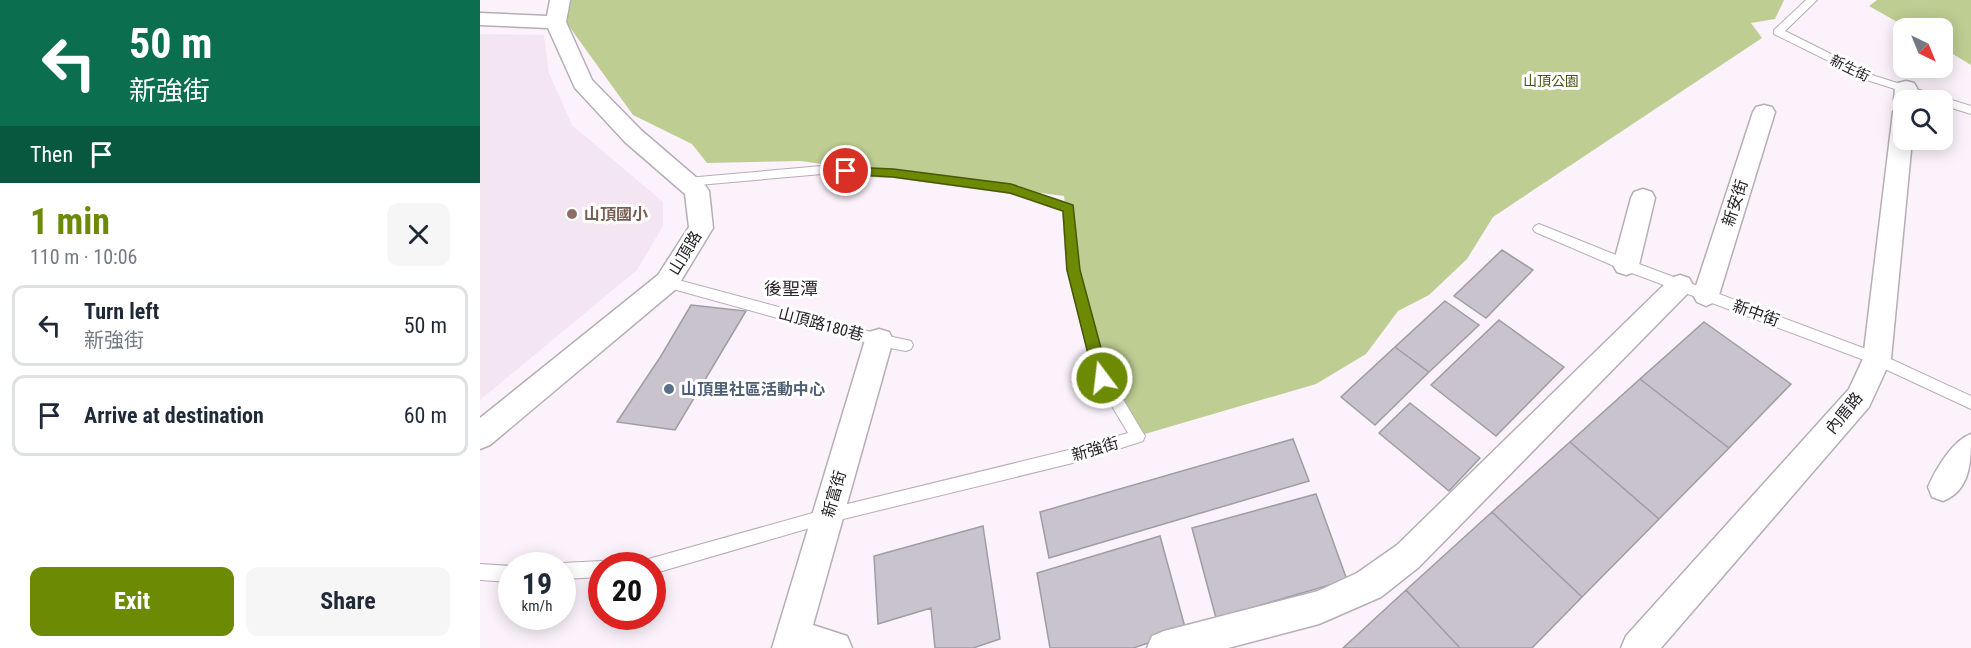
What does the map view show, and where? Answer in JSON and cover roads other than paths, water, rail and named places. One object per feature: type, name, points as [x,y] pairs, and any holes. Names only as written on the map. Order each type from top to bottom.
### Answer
[{"type":"street","points":[[480,19],[558,11]]},
{"type":"street","name":"山頂路","points":[[480,436],[667,282],[701,228],[697,191],[633,136],[583,83],[558,11]]},
{"type":"street","name":"新安街","points":[[1693,290],[1764,112]]},
{"type":"street","name":"內厝路","points":[[1638,648],[1859,398],[1877,358],[1900,150]]},
{"type":"street","points":[[1626,265],[1643,198]]},
{"type":"street","points":[[1164,648],[1318,607],[1369,585],[1408,556],[1693,290]]},
{"type":"street","name":"新富街","points":[[791,643],[827,516],[892,342]]},
{"type":"street","points":[[1943,487],[1971,447]]},
{"type":"street","points":[[791,643],[835,648]]},
{"type":"lane","name":"新生街","points":[[1812,0],[1778,32],[1871,78],[1893,92]]},
{"type":"lane","name":"新生街","points":[[1953,107],[1971,110]]},
{"type":"lane","name":"新強街","points":[[666,562],[827,516],[1081,454],[1138,436],[1102,378],[1073,270],[1069,208],[1011,189],[893,173],[822,170],[687,182]]},
{"type":"lane","name":"新中街","points":[[1539,229],[1626,265],[1877,358],[1971,403]]},
{"type":"lane","name":"山頂路180巷","points":[[667,282],[892,342]]},
{"type":"lane","points":[[480,573],[498,574]]},
{"type":"place","name":"山頂國小","points":[[572,214]]},
{"type":"place","name":"山頂里社區活動中心","points":[[669,389]]},
{"type":"district","name":"後聖潭","points":[[791,288]]},
{"type":"park label","name":"山頂公園","points":[[1551,81]]}]
